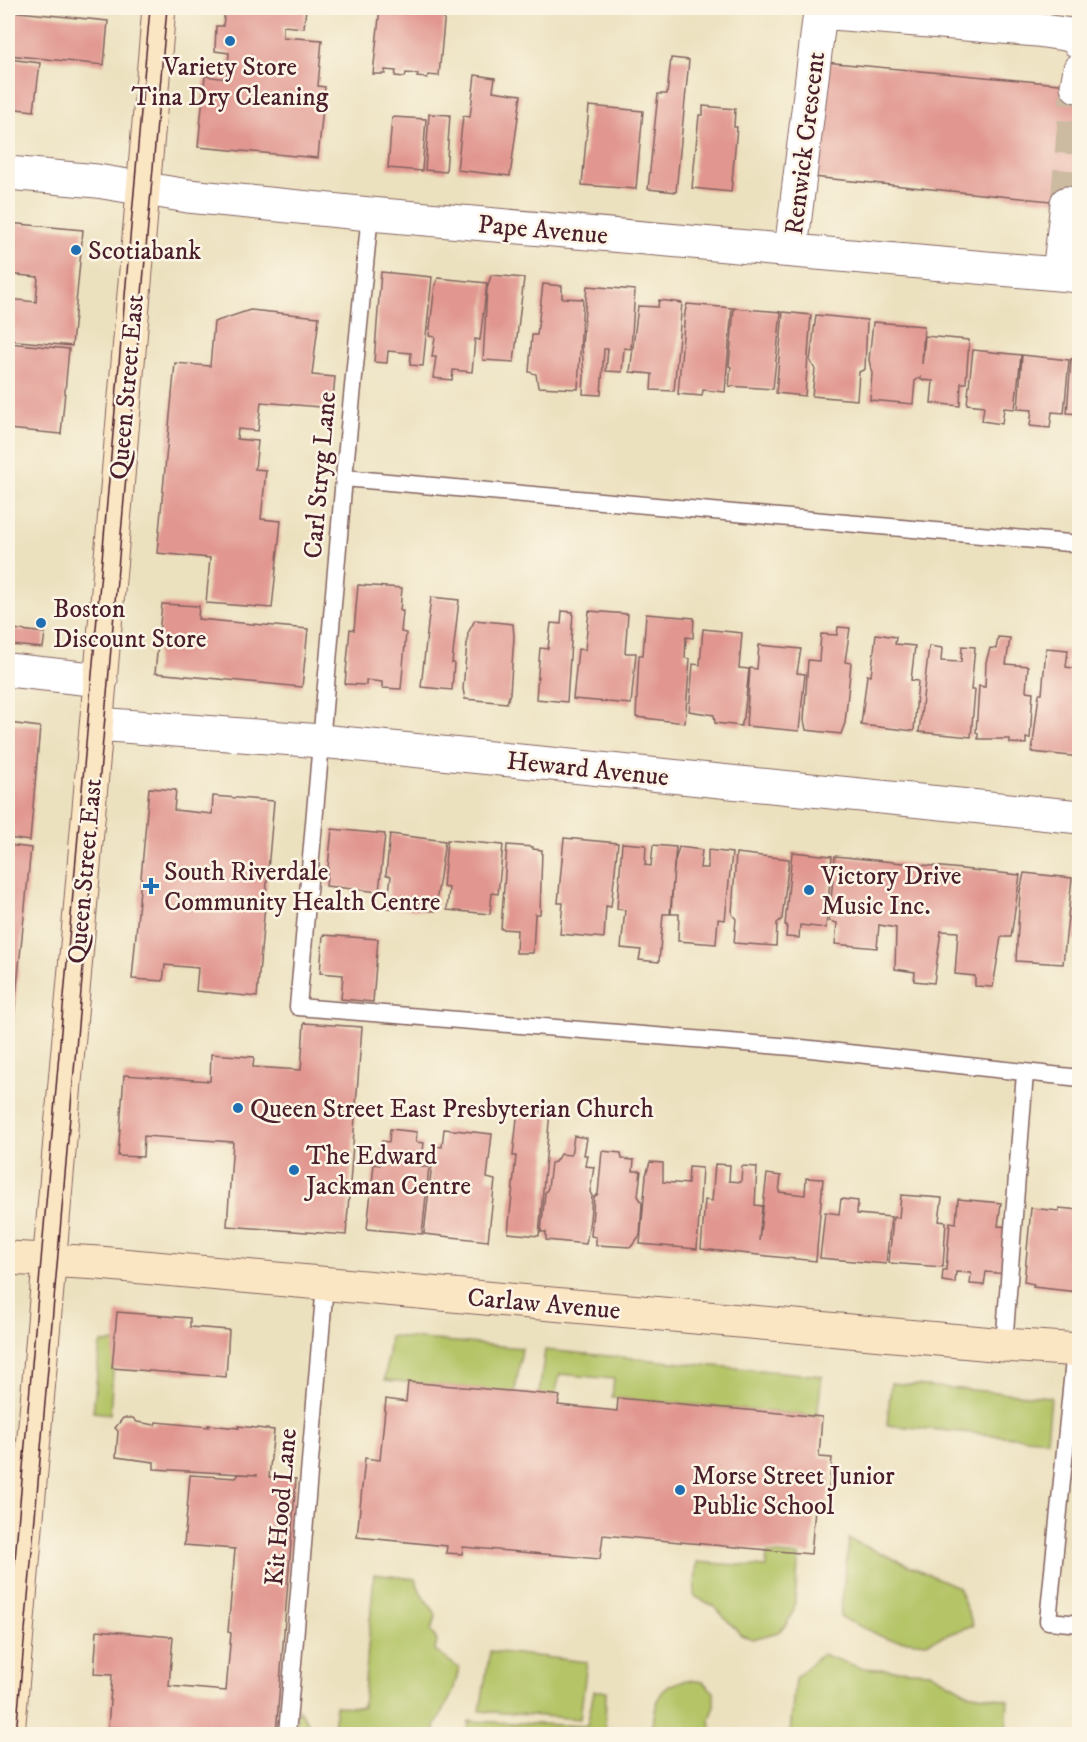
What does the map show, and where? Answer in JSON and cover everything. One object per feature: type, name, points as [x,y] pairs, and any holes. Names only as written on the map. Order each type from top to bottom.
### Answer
[{"type":"main road","name":"Queen Street East","points":[[8,1734],[14,1596],[49,1260],[159,8]]},
{"type":"main road","name":"Carlaw Avenue","points":[[8,1258],[99,1263],[1077,1350]]},
{"type":"street","name":"Renwick Crescent","points":[[791,250],[820,12],[1037,30],[1071,35],[1080,43]]},
{"type":"street","name":"Pape Avenue","points":[[8,173],[97,181],[188,196],[370,214],[1069,275]]},
{"type":"street","points":[[1067,203],[1069,275]]},
{"type":"street","points":[[8,670],[101,680]]},
{"type":"street","name":"Heward Avenue","points":[[97,724],[321,741],[1080,817]]},
{"type":"lane","name":"Carl Stryg Lane","points":[[370,214],[344,478],[298,1007],[792,1047],[1025,1073]]},
{"type":"lane","points":[[344,478],[1080,544]]},
{"type":"lane","points":[[1004,1345],[1025,1073],[1080,1078]]},
{"type":"lane","name":"Kit Hood Lane","points":[[287,1734],[325,1284]]},
{"type":"lane","points":[[1077,1350],[1047,1621],[1080,1624]]},
{"type":"green space","points":[[390,1336],[522,1348],[515,1392],[385,1380]]},
{"type":"green space","points":[[115,1342],[110,1414],[93,1412],[100,1345]]},
{"type":"green space","points":[[545,1350],[822,1376],[817,1416],[618,1398],[612,1397],[614,1379],[560,1374],[555,1395],[539,1394]]},
{"type":"green space","points":[[891,1383],[1051,1397],[1047,1440],[887,1425]]},
{"type":"green space","points":[[849,1539],[958,1587],[973,1625],[926,1643],[887,1639],[840,1617]]},
{"type":"green space","points":[[767,1553],[799,1556],[794,1610],[786,1625],[778,1632],[753,1639],[741,1635],[714,1606],[694,1596],[697,1562],[766,1567]]},
{"type":"green space","points":[[374,1574],[415,1579],[436,1617],[431,1631],[437,1641],[435,1651],[459,1668],[453,1692],[436,1725],[434,1734],[332,1734],[336,1706],[363,1707]]},
{"type":"green space","points":[[490,1651],[587,1662],[580,1719],[480,1711]]},
{"type":"green space","points":[[822,1654],[861,1668],[930,1672],[967,1693],[1008,1700],[1006,1734],[790,1734],[795,1678]]},
{"type":"green space","points":[[688,1680],[703,1682],[714,1692],[714,1709],[710,1719],[712,1734],[651,1734],[656,1706],[662,1692],[668,1687]]},
{"type":"green space","points":[[594,1691],[606,1691],[605,1734],[467,1734],[469,1721],[587,1726]]},
{"type":"green space","points":[[298,1709],[315,1732],[314,1734],[295,1734]]},
{"type":"building","points":[[225,8],[306,8],[304,28],[283,26],[283,37],[322,40],[318,86],[325,87],[318,158],[198,147],[205,76],[227,79],[229,53],[215,51],[216,26],[223,26]]},
{"type":"building","points":[[380,8],[445,11],[439,76],[428,75],[427,78],[417,77],[418,74],[406,73],[405,77],[395,76],[396,71],[385,70],[385,74],[373,74]]},
{"type":"building","points":[[8,11],[108,21],[104,65],[8,55]]},
{"type":"building","points":[[671,58],[689,60],[676,192],[648,189],[658,94],[667,94]]},
{"type":"building","points":[[8,59],[40,63],[34,111],[8,108]]},
{"type":"building","points":[[824,62],[1080,86],[1080,204],[813,177]]},
{"type":"building","points":[[475,75],[495,78],[493,91],[521,95],[510,176],[457,170],[463,116],[470,117]]},
{"type":"building","points":[[589,106],[643,111],[636,189],[582,185]]},
{"type":"building","points":[[703,106],[735,109],[734,127],[737,127],[731,192],[692,188],[699,115],[703,115]]},
{"type":"building","points":[[429,114],[450,115],[446,172],[425,170]]},
{"type":"building","points":[[392,117],[426,119],[422,171],[388,168]]},
{"type":"building","points":[[8,223],[83,230],[72,346],[8,340],[8,299],[36,302],[38,277],[8,274]]},
{"type":"building","points":[[381,272],[432,277],[423,366],[410,365],[411,353],[388,351],[387,363],[374,362]]},
{"type":"building","points":[[491,275],[524,278],[514,362],[483,360],[487,289]]},
{"type":"building","points":[[438,278],[487,283],[480,340],[475,339],[472,372],[453,370],[452,380],[433,378],[436,357],[432,357],[435,337],[429,336],[435,285]]},
{"type":"building","points":[[543,284],[562,286],[562,298],[583,299],[578,389],[538,387],[536,374],[529,372],[532,335],[537,335]]},
{"type":"building","points":[[587,286],[635,290],[631,349],[624,348],[622,372],[606,371],[608,349],[604,349],[601,395],[583,394],[582,346]]},
{"type":"building","points":[[659,300],[682,303],[674,391],[651,390],[652,374],[630,372],[638,306],[658,307]]},
{"type":"building","points":[[687,304],[732,308],[725,392],[703,390],[702,396],[678,394]]},
{"type":"building","points":[[734,308],[781,312],[773,389],[729,386]]},
{"type":"building","points":[[250,310],[319,317],[312,375],[335,377],[332,408],[261,402],[258,431],[238,429],[237,439],[258,441],[255,469],[266,470],[261,519],[281,521],[272,608],[206,603],[210,558],[157,553],[175,363],[210,366],[214,322]]},
{"type":"building","points":[[783,312],[811,315],[805,396],[776,393]]},
{"type":"building","points":[[816,315],[867,320],[865,369],[859,372],[857,400],[812,396],[815,369],[810,361]]},
{"type":"building","points":[[873,322],[924,326],[922,364],[925,336],[969,340],[966,383],[961,383],[960,406],[931,403],[933,381],[921,380],[921,377],[915,381],[913,404],[870,400],[872,373],[869,360]]},
{"type":"building","points":[[8,343],[69,349],[61,434],[8,429]]},
{"type":"building","points":[[973,350],[1021,355],[1015,409],[1004,408],[1002,424],[982,421],[984,406],[967,404]]},
{"type":"building","points":[[1022,355],[1069,360],[1064,413],[1052,412],[1050,428],[1030,426],[1032,410],[1018,409]]},
{"type":"building","points":[[1071,359],[1080,360],[1080,414],[1067,413]]},
{"type":"building","points":[[358,585],[402,588],[401,632],[406,633],[401,689],[382,688],[382,682],[366,680],[366,685],[345,684],[350,629],[354,630]]},
{"type":"building","points":[[431,597],[459,600],[452,663],[454,663],[452,690],[421,687]]},
{"type":"building","points":[[162,604],[199,606],[198,619],[308,629],[302,687],[155,673]]},
{"type":"building","points":[[562,611],[573,612],[567,702],[536,699],[540,648],[548,649],[551,623],[561,624]]},
{"type":"building","points":[[589,611],[628,614],[625,653],[636,653],[631,704],[573,699],[578,649],[585,650]]},
{"type":"building","points":[[646,614],[694,618],[693,638],[686,637],[685,658],[690,659],[685,723],[636,717],[639,655],[643,655]]},
{"type":"building","points":[[475,620],[513,624],[510,693],[507,703],[465,699],[463,689],[468,633]]},
{"type":"building","points":[[838,627],[850,628],[845,662],[851,663],[845,723],[841,734],[806,730],[804,720],[808,660],[819,661],[821,634],[837,635]]},
{"type":"building","points":[[13,629],[45,633],[43,648],[11,645]]},
{"type":"building","points":[[703,629],[742,633],[739,668],[749,669],[741,726],[715,723],[714,715],[689,711],[693,664],[700,665]]},
{"type":"building","points":[[876,634],[896,637],[895,644],[915,646],[911,680],[918,681],[914,731],[861,725],[867,675],[871,676]]},
{"type":"building","points":[[998,637],[1010,638],[1006,664],[1028,666],[1026,691],[1033,692],[1030,739],[1026,738],[1026,744],[1010,743],[1010,739],[978,739],[978,733],[976,733],[979,686],[985,687],[986,662],[990,648],[996,649]]},
{"type":"building","points":[[759,645],[801,649],[797,673],[805,674],[799,731],[746,726],[750,668],[757,669]]},
{"type":"building","points":[[929,646],[942,648],[941,661],[961,662],[962,646],[975,647],[971,690],[975,690],[971,737],[919,732]]},
{"type":"building","points":[[1046,648],[1068,650],[1066,667],[1080,669],[1080,757],[1032,752],[1039,694],[1042,694]]},
{"type":"building","points":[[8,723],[40,727],[30,841],[8,838]]},
{"type":"building","points":[[149,788],[176,790],[174,810],[212,814],[213,796],[274,801],[257,997],[196,991],[198,968],[165,965],[163,981],[132,979]]},
{"type":"building","points":[[332,829],[385,834],[379,892],[326,886]]},
{"type":"building","points":[[390,834],[445,841],[435,911],[387,908],[391,876],[386,875]]},
{"type":"building","points":[[564,838],[618,843],[611,907],[606,906],[604,938],[560,934],[563,903],[558,903]]},
{"type":"building","points":[[447,840],[503,845],[498,894],[492,893],[490,914],[447,910],[449,888],[443,887]]},
{"type":"building","points":[[622,843],[646,845],[645,865],[651,866],[653,845],[676,847],[670,914],[663,914],[659,962],[639,960],[641,950],[621,948],[625,910],[617,909]]},
{"type":"building","points":[[8,845],[31,848],[9,1065],[8,1065]]},
{"type":"building","points":[[507,845],[542,850],[540,914],[535,914],[533,953],[516,953],[517,930],[501,929]]},
{"type":"building","points":[[679,847],[702,850],[700,868],[708,868],[708,850],[732,853],[725,920],[718,919],[716,944],[678,941],[679,914],[671,914],[674,864]]},
{"type":"building","name":"Victory Drive Music Inc.","points":[[792,852],[832,856],[826,928],[800,925],[799,938],[786,937],[787,925],[785,925]]},
{"type":"building","points":[[736,853],[789,859],[782,919],[777,923],[776,946],[734,943],[736,919],[732,914]]},
{"type":"building","points":[[835,856],[1020,875],[1011,937],[1001,937],[993,987],[975,986],[975,976],[955,974],[958,932],[941,931],[934,983],[914,981],[915,972],[895,969],[896,928],[879,925],[877,948],[835,944],[837,923],[829,921]]},
{"type":"building","points":[[1024,873],[1072,878],[1063,964],[1016,961],[1020,891]]},
{"type":"building","points":[[1078,896],[1080,896],[1080,941],[1072,940]]},
{"type":"building","points":[[323,935],[378,939],[373,1002],[341,999],[343,975],[320,973]]},
{"type":"building","name":"Queen Street East Presbyterian Church","points":[[304,1023],[362,1027],[346,1235],[227,1226],[233,1142],[144,1136],[143,1157],[118,1156],[124,1075],[210,1081],[211,1054],[254,1057],[253,1067],[301,1070]]},
{"type":"building","points":[[518,1109],[550,1111],[539,1236],[508,1233]]},
{"type":"building","points":[[390,1129],[417,1132],[416,1142],[424,1143],[421,1167],[429,1167],[422,1234],[367,1229],[374,1164],[380,1165],[382,1141],[389,1142]]},
{"type":"building","points":[[444,1129],[492,1134],[487,1178],[495,1180],[488,1241],[424,1234],[434,1146],[442,1147]]},
{"type":"building","points":[[574,1136],[587,1138],[585,1166],[594,1167],[586,1244],[546,1240],[546,1232],[541,1232],[551,1163],[555,1162],[560,1154],[571,1155]]},
{"type":"building","points":[[602,1151],[621,1153],[622,1159],[634,1160],[633,1171],[641,1171],[638,1196],[642,1202],[640,1235],[631,1247],[596,1245],[596,1237],[591,1236],[594,1197],[598,1194]]},
{"type":"building","points":[[650,1162],[663,1163],[663,1182],[688,1184],[689,1167],[702,1168],[697,1249],[640,1244],[646,1175]]},
{"type":"building","points":[[715,1164],[730,1165],[729,1181],[741,1182],[742,1166],[757,1167],[755,1205],[762,1206],[759,1241],[767,1174],[781,1176],[779,1192],[805,1195],[806,1178],[823,1179],[816,1261],[701,1249],[705,1200],[712,1201]]},
{"type":"building","points":[[901,1195],[942,1198],[939,1221],[946,1222],[943,1267],[889,1263],[893,1217],[899,1218]]},
{"type":"building","points":[[841,1199],[858,1201],[857,1214],[891,1217],[886,1264],[820,1258],[825,1212],[839,1214]]},
{"type":"building","points":[[958,1199],[1001,1203],[998,1226],[1010,1227],[1006,1274],[986,1272],[984,1285],[970,1284],[971,1273],[956,1272],[955,1283],[942,1281],[943,1270],[946,1270],[950,1222],[956,1223]]},
{"type":"building","points":[[1031,1208],[1059,1211],[1059,1208],[1080,1210],[1078,1292],[1033,1287],[1034,1284],[1024,1282]]},
{"type":"building","points":[[117,1312],[190,1318],[190,1327],[229,1330],[226,1377],[112,1368]]},
{"type":"building","points":[[408,1382],[555,1395],[560,1396],[558,1405],[617,1411],[618,1398],[822,1417],[819,1457],[832,1458],[827,1510],[815,1509],[811,1554],[603,1535],[600,1559],[463,1547],[462,1554],[446,1553],[447,1546],[357,1537],[365,1458],[380,1460],[386,1399],[406,1402]]},
{"type":"building","points":[[123,1418],[133,1418],[137,1422],[155,1425],[156,1422],[274,1430],[269,1477],[296,1479],[276,1734],[197,1734],[108,1727],[112,1675],[94,1674],[97,1630],[173,1637],[169,1686],[226,1691],[235,1549],[184,1545],[190,1475],[236,1478],[239,1474],[258,1475],[154,1469],[154,1462],[116,1457],[118,1431],[115,1428]]},
{"type":"tunnel","points":[[1067,203],[1077,86]]},
{"type":"tram line","points":[[8,1640],[150,8]]},
{"type":"tram line","points":[[16,1734],[167,8]]},
{"type":"place","name":"Variety Store Tina Dry Cleaning","points":[[230,41]]},
{"type":"place","name":"Scotiabank","points":[[76,250]]},
{"type":"place","name":"Boston Discount Store","points":[[41,623]]},
{"type":"place","name":"South Riverdale Community Health Centre","points":[[151,886]]},
{"type":"place","name":"Victory Drive Music Inc.","points":[[809,890]]},
{"type":"place","name":"Queen Street East Presbyterian Church","points":[[238,1108]]},
{"type":"place","name":"The Edward Jackman Centre","points":[[294,1170]]},
{"type":"place","name":"Morse Street Junior Public School","points":[[680,1490]]}]
